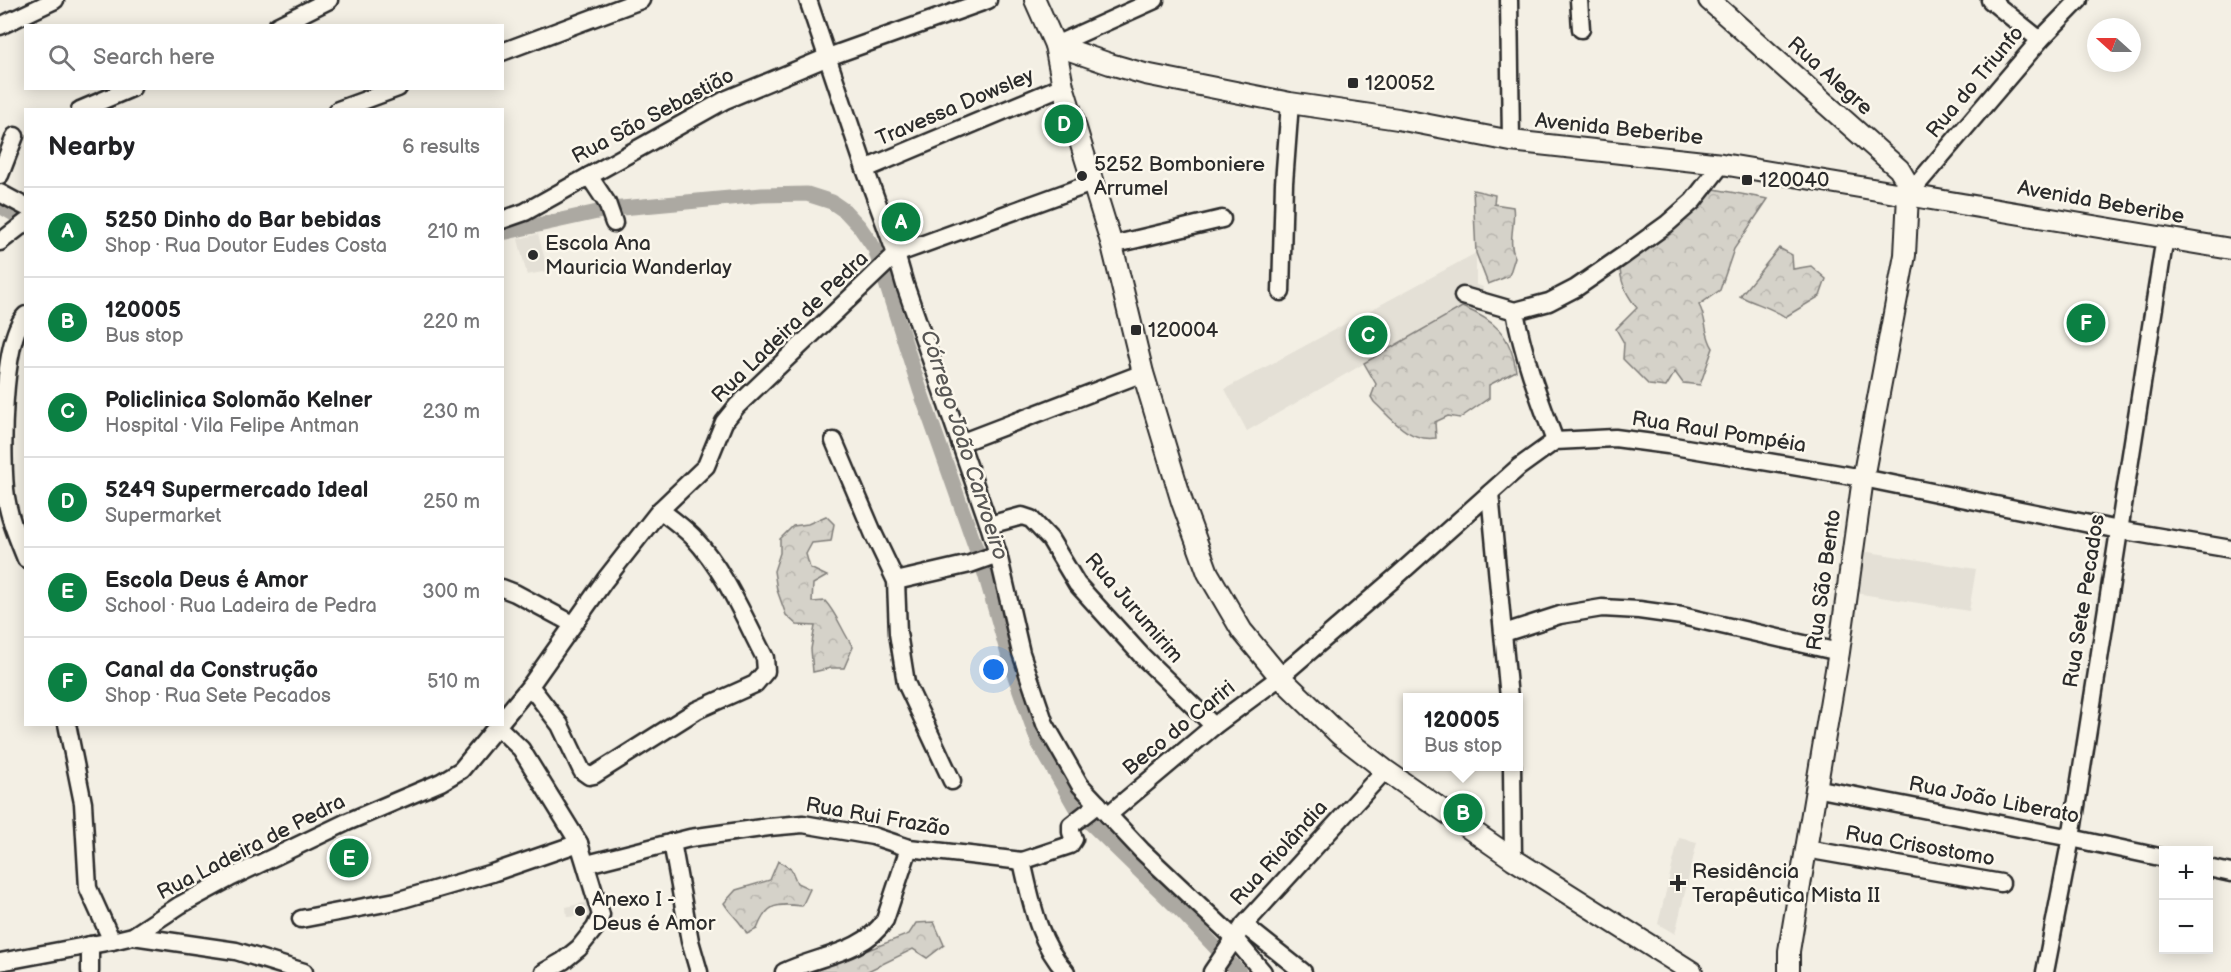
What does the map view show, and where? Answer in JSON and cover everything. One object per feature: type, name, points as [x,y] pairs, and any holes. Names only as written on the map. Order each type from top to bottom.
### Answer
[{"type":"main road","points":[[1035,0],[1055,45],[1063,86],[1112,245],[1143,373],[1182,502],[1208,573],[1242,631],[1280,677],[1341,735],[1385,770],[1513,859],[1692,972]]},
{"type":"main road","name":"Rua Alegre","points":[[1709,0],[1899,169],[1905,179],[1908,195]]},
{"type":"main road","name":"Avenida Beberibe","points":[[1055,45],[1145,74],[1290,103],[1398,119],[1511,141],[1722,164],[2231,249]]},
{"type":"main road","name":"Rua São Bento","points":[[1789,972],[1789,951],[1839,652],[1863,478],[1905,255],[1908,195]]},
{"type":"main road","points":[[1780,972],[1789,951]]},
{"type":"street","points":[[0,26],[55,0]]},
{"type":"street","points":[[281,24],[329,0]]},
{"type":"street","points":[[504,50],[641,0]]},
{"type":"street","points":[[808,0],[865,169],[892,258],[905,285],[989,525],[993,555],[1021,653],[1045,724],[1080,786],[1098,811],[1239,932],[1303,972]]},
{"type":"street","name":"Rua São Sebastião","points":[[504,219],[525,212],[725,100],[828,57],[988,0]]},
{"type":"street","points":[[1055,45],[1155,0]]},
{"type":"street","points":[[1509,0],[1511,141]]},
{"type":"street","points":[[1579,0],[1581,29]]},
{"type":"street","points":[[1990,0],[2040,40]]},
{"type":"street","name":"Rua do Triunfo","points":[[1908,195],[2040,40],[2079,0]]},
{"type":"street","name":"Travessa Dowsley","points":[[865,169],[1063,86]]},
{"type":"street","points":[[85,108],[127,90]]},
{"type":"street","points":[[343,108],[393,90]]},
{"type":"street","points":[[1281,292],[1284,183],[1290,103]]},
{"type":"street","points":[[0,175],[13,137]]},
{"type":"street","points":[[1463,296],[1515,311],[1558,298],[1576,288],[1667,224],[1693,201],[1722,164]]},
{"type":"street","points":[[589,176],[607,203],[614,223]]},
{"type":"street","points":[[892,258],[1092,183]]},
{"type":"street","points":[[0,193],[24,206]]},
{"type":"street","points":[[1112,245],[1222,219]]},
{"type":"street","points":[[0,242],[24,224]]},
{"type":"street","name":"Rua Sete Pecados","points":[[2045,972],[2071,838],[2165,237]]},
{"type":"street","name":"Rua Ladeira de Pedra","points":[[504,718],[530,686],[605,580],[660,510],[706,466],[724,422],[737,406],[892,258]]},
{"type":"street","points":[[1280,677],[1519,466],[1556,441],[1520,341],[1515,311]]},
{"type":"street","points":[[24,318],[19,324],[12,351],[5,391],[2,453],[6,500],[24,553]]},
{"type":"street","points":[[960,443],[1143,373]]},
{"type":"street","name":"Rua Raul Pompéia","points":[[1556,441],[1615,438],[1863,478],[2118,530],[2231,549]]},
{"type":"street","points":[[834,441],[896,581],[898,633],[906,683],[952,781]]},
{"type":"street","points":[[1490,493],[1509,693]]},
{"type":"street","points":[[530,686],[560,725],[582,771],[589,776],[697,710],[755,684],[764,676],[765,658],[730,589],[694,538],[660,510]]},
{"type":"street","name":"Rua Jurumirim","points":[[989,525],[1022,516],[1031,519],[1050,539],[1077,584],[1142,656],[1214,726]]},
{"type":"street","points":[[896,581],[970,564],[993,555]]},
{"type":"street","points":[[504,589],[573,624]]},
{"type":"street","points":[[1504,633],[1560,615],[1602,608],[1639,610],[1682,616],[1839,652]]},
{"type":"street","name":"Beco do Cariri","points":[[1098,811],[1280,677]]},
{"type":"street","points":[[67,726],[83,803],[88,888],[112,941]]},
{"type":"street","name":"Rua Ladeira de Pedra","points":[[0,962],[133,936],[180,905],[232,877],[347,822],[441,782],[461,770],[497,726]]},
{"type":"street","points":[[501,726],[521,749],[579,843],[601,915],[600,921],[579,948],[544,972]]},
{"type":"street","name":"Rua Riolândia","points":[[1212,972],[1239,932],[1385,770]]},
{"type":"street","points":[[1512,771],[1513,859]]},
{"type":"street","name":"Rua João Liberato","points":[[1815,788],[2159,857]]},
{"type":"street","points":[[1066,972],[1051,952],[1035,918],[1022,861],[1070,845],[1074,839],[1070,828],[1073,822],[1098,811]]},
{"type":"street","name":"Rua Rui Frazão","points":[[587,864],[672,843],[769,827],[803,824],[873,836],[909,848],[1022,861]]},
{"type":"street","points":[[301,920],[396,901],[492,873],[579,843]]},
{"type":"street","points":[[672,843],[690,941],[699,972]]},
{"type":"street","points":[[784,972],[852,947],[879,929],[885,920],[909,848]]},
{"type":"street","name":"Rua Crisostomo","points":[[1806,849],[2001,883]]},
{"type":"street","points":[[2213,869],[2231,873]]},
{"type":"street","points":[[1239,932],[1263,972]]},
{"type":"street","points":[[133,936],[236,951],[304,972]]},
{"type":"street","points":[[90,945],[90,972]]},
{"type":"shaded area","name":"Escola Ana Mauricia Wanderlay","points":[[538,234],[548,271],[527,275],[518,239]]},
{"type":"shaded area","points":[[1476,253],[1476,285],[1483,287],[1480,297],[1247,431],[1225,389]]},
{"type":"shaded area","points":[[1862,551],[1976,569],[1969,611],[1855,593]]},
{"type":"shaded area","points":[[349,837],[364,873],[348,878],[334,844]]},
{"type":"shaded area","name":"Residência Terapêutica Mista II","points":[[1679,838],[1697,842],[1675,934],[1658,924]]},
{"type":"shaded area","name":"Anexo I - Deus é Amor","points":[[592,901],[595,915],[567,917],[566,907]]},
{"type":"green space","points":[[1714,189],[1768,199],[1734,249],[1720,290],[1699,305],[1713,348],[1700,385],[1683,383],[1675,372],[1666,387],[1649,385],[1623,359],[1624,343],[1616,329],[1637,308],[1625,290],[1620,270],[1682,211]]},
{"type":"green space","points":[[1473,190],[1495,195],[1494,204],[1513,207],[1512,245],[1515,257],[1509,276],[1488,284],[1476,253]]},
{"type":"green space","points":[[1779,248],[1792,255],[1793,269],[1811,266],[1826,279],[1820,296],[1785,317],[1740,296]]},
{"type":"green space","points":[[1462,307],[1484,317],[1500,330],[1514,358],[1516,371],[1489,385],[1489,398],[1460,418],[1448,416],[1435,422],[1436,438],[1426,438],[1409,433],[1374,402],[1371,397],[1376,384],[1364,363]]},
{"type":"green space","points":[[826,516],[834,524],[831,541],[812,543],[806,554],[810,568],[827,576],[813,584],[812,602],[825,601],[853,647],[844,668],[813,672],[811,649],[815,626],[797,625],[786,615],[777,590],[774,571],[780,553],[780,539],[793,526],[808,524]]},
{"type":"green space","points":[[778,861],[791,869],[797,883],[810,889],[802,906],[779,905],[774,907],[765,914],[757,929],[747,934],[724,903],[736,890],[770,880]]},
{"type":"green space","points":[[934,922],[944,945],[927,958],[913,949],[866,972],[812,972],[909,934],[916,923]]},
{"type":"waterway","name":"Córrego João Carvoeiro","points":[[504,233],[611,209],[762,195],[807,194],[832,202],[845,211],[875,249],[920,390],[985,574],[1012,668],[1039,744],[1077,810],[1182,912],[1239,972]]},
{"type":"waterway","name":"Córrego João Carvoeiro","points":[[0,206],[24,220]]},
{"type":"place","name":"120052","points":[[1353,83]]},
{"type":"place","name":"5249 Supermercado Ideal","points":[[1064,124]]},
{"type":"place","name":"5252 Bomboniere Arrumel","points":[[1082,176]]},
{"type":"place","name":"120040","points":[[1747,180]]},
{"type":"place","name":"5250 Dinho do Bar bebidas","points":[[901,222]]},
{"type":"place","name":"Escola Ana Mauricia Wanderlay","points":[[533,255]]},
{"type":"place","name":"Canal da Construção","points":[[2086,323]]},
{"type":"place","name":"120004","points":[[1136,330]]},
{"type":"place","name":"Policlinica Solomão Kelner","points":[[1368,335]]},
{"type":"place","name":"120005","points":[[1463,813]]},
{"type":"place","name":"Escola Deus é Amor","points":[[349,858]]},
{"type":"place","name":"Residência Terapêutica Mista II","points":[[1678,883]]},
{"type":"place","name":"Anexo I - Deus é Amor","points":[[580,911]]}]
